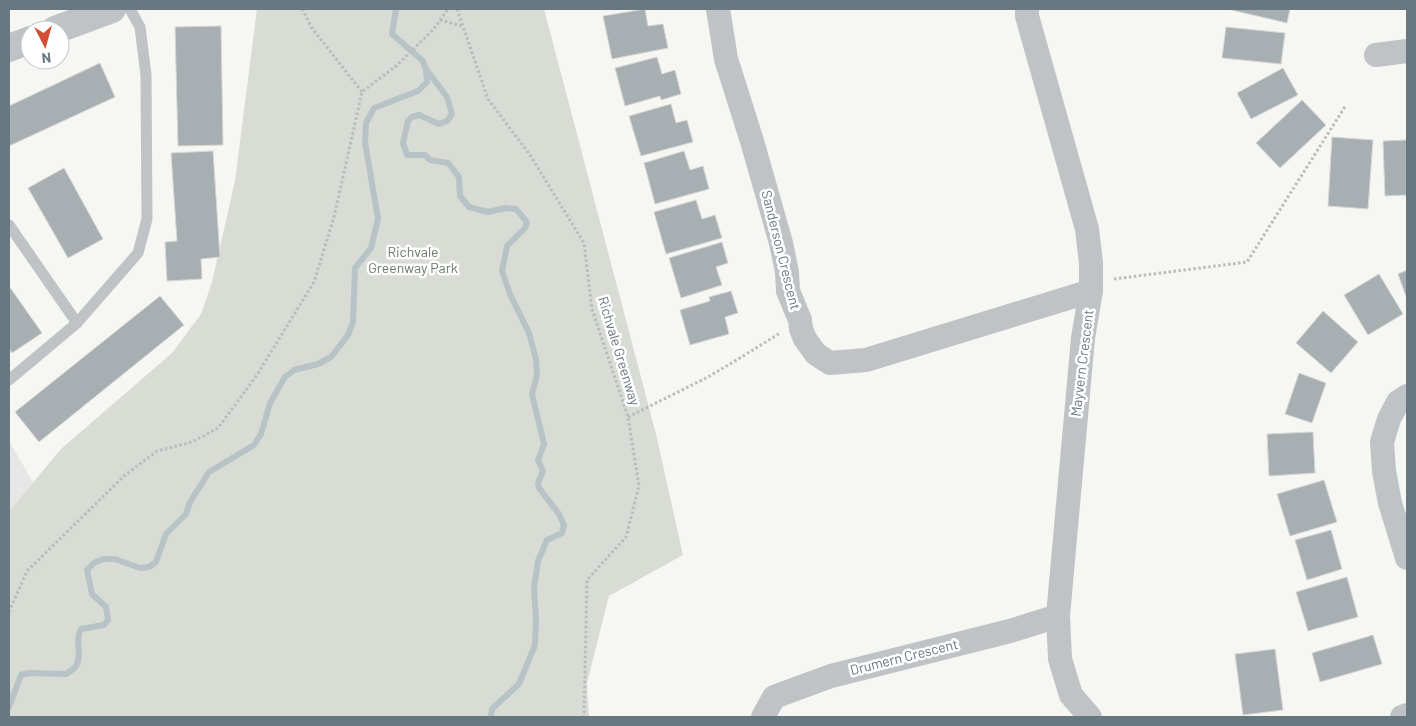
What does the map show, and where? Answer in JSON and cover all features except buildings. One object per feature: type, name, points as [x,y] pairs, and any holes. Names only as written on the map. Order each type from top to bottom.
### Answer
[{"type":"street","points":[[70,25],[112,9]]},
{"type":"street","name":"Sanderson Crescent","points":[[718,9],[726,59],[781,243],[787,272],[788,291],[800,320],[801,329],[816,354],[830,363],[866,360],[1091,290]]},
{"type":"street","name":"Mayvern Crescent","points":[[1027,9],[1027,16],[1087,229],[1091,263],[1091,290],[1083,338],[1058,616],[1060,659],[1071,695],[1090,717]]},
{"type":"street","points":[[1376,55],[1407,52]]},
{"type":"street","points":[[1407,396],[1398,402],[1389,419],[1382,442],[1384,471],[1390,503],[1407,558]]},
{"type":"street","name":"Drumern Crescent","points":[[763,717],[774,697],[831,676],[1010,631],[1058,616]]},
{"type":"street","points":[[1402,717],[1407,715]]},
{"type":"lane","points":[[9,380],[77,323],[138,252],[146,219],[146,75],[140,27],[130,9]]},
{"type":"lane","points":[[9,225],[77,323]]},
{"type":"path","points":[[302,9],[312,28],[362,92]]},
{"type":"path","points":[[9,612],[27,571],[125,475],[157,451],[192,442],[218,428],[257,374],[314,282],[334,217],[362,92],[396,66],[433,30],[448,9]]},
{"type":"path","name":"Richvale Greenway","points":[[457,9],[488,99],[530,155],[584,243],[592,309],[628,416],[639,486],[626,537],[587,580],[584,717]]},
{"type":"path","points":[[440,20],[463,26]]},
{"type":"path","points":[[1114,279],[1248,262],[1346,105]]},
{"type":"path","points":[[628,416],[708,376],[800,320]]},
{"type":"shaded area","points":[[9,441],[33,482],[9,511]]},
{"type":"green space","name":"Richvale Greenway Park","points":[[257,9],[544,9],[656,434],[683,555],[609,596],[587,683],[589,717],[9,717],[9,511],[61,449],[172,353],[201,314],[212,282],[235,181]]},
{"type":"waterway","points":[[396,9],[392,34],[423,61],[426,69],[447,97],[452,114],[447,121],[439,124],[419,115],[412,117],[408,121],[403,143],[407,155],[425,155],[430,160],[448,163],[459,177],[460,196],[469,207],[488,212],[505,208],[516,209],[527,222],[525,228],[507,246],[502,271],[510,294],[529,333],[536,359],[537,375],[532,394],[544,444],[538,460],[543,471],[538,483],[539,488],[559,514],[564,525],[562,533],[547,540],[538,561],[534,588],[535,645],[519,684],[492,709],[491,717]]},
{"type":"waterway","points":[[9,707],[21,675],[29,673],[66,674],[75,667],[78,661],[78,638],[81,629],[104,625],[108,620],[106,607],[92,594],[87,570],[94,563],[103,559],[115,559],[140,568],[149,567],[156,562],[166,534],[186,514],[190,502],[209,472],[254,445],[261,434],[270,403],[285,377],[294,370],[318,364],[331,357],[348,335],[353,322],[355,268],[371,248],[378,219],[365,142],[366,123],[374,108],[418,91],[427,82],[426,70]]}]
